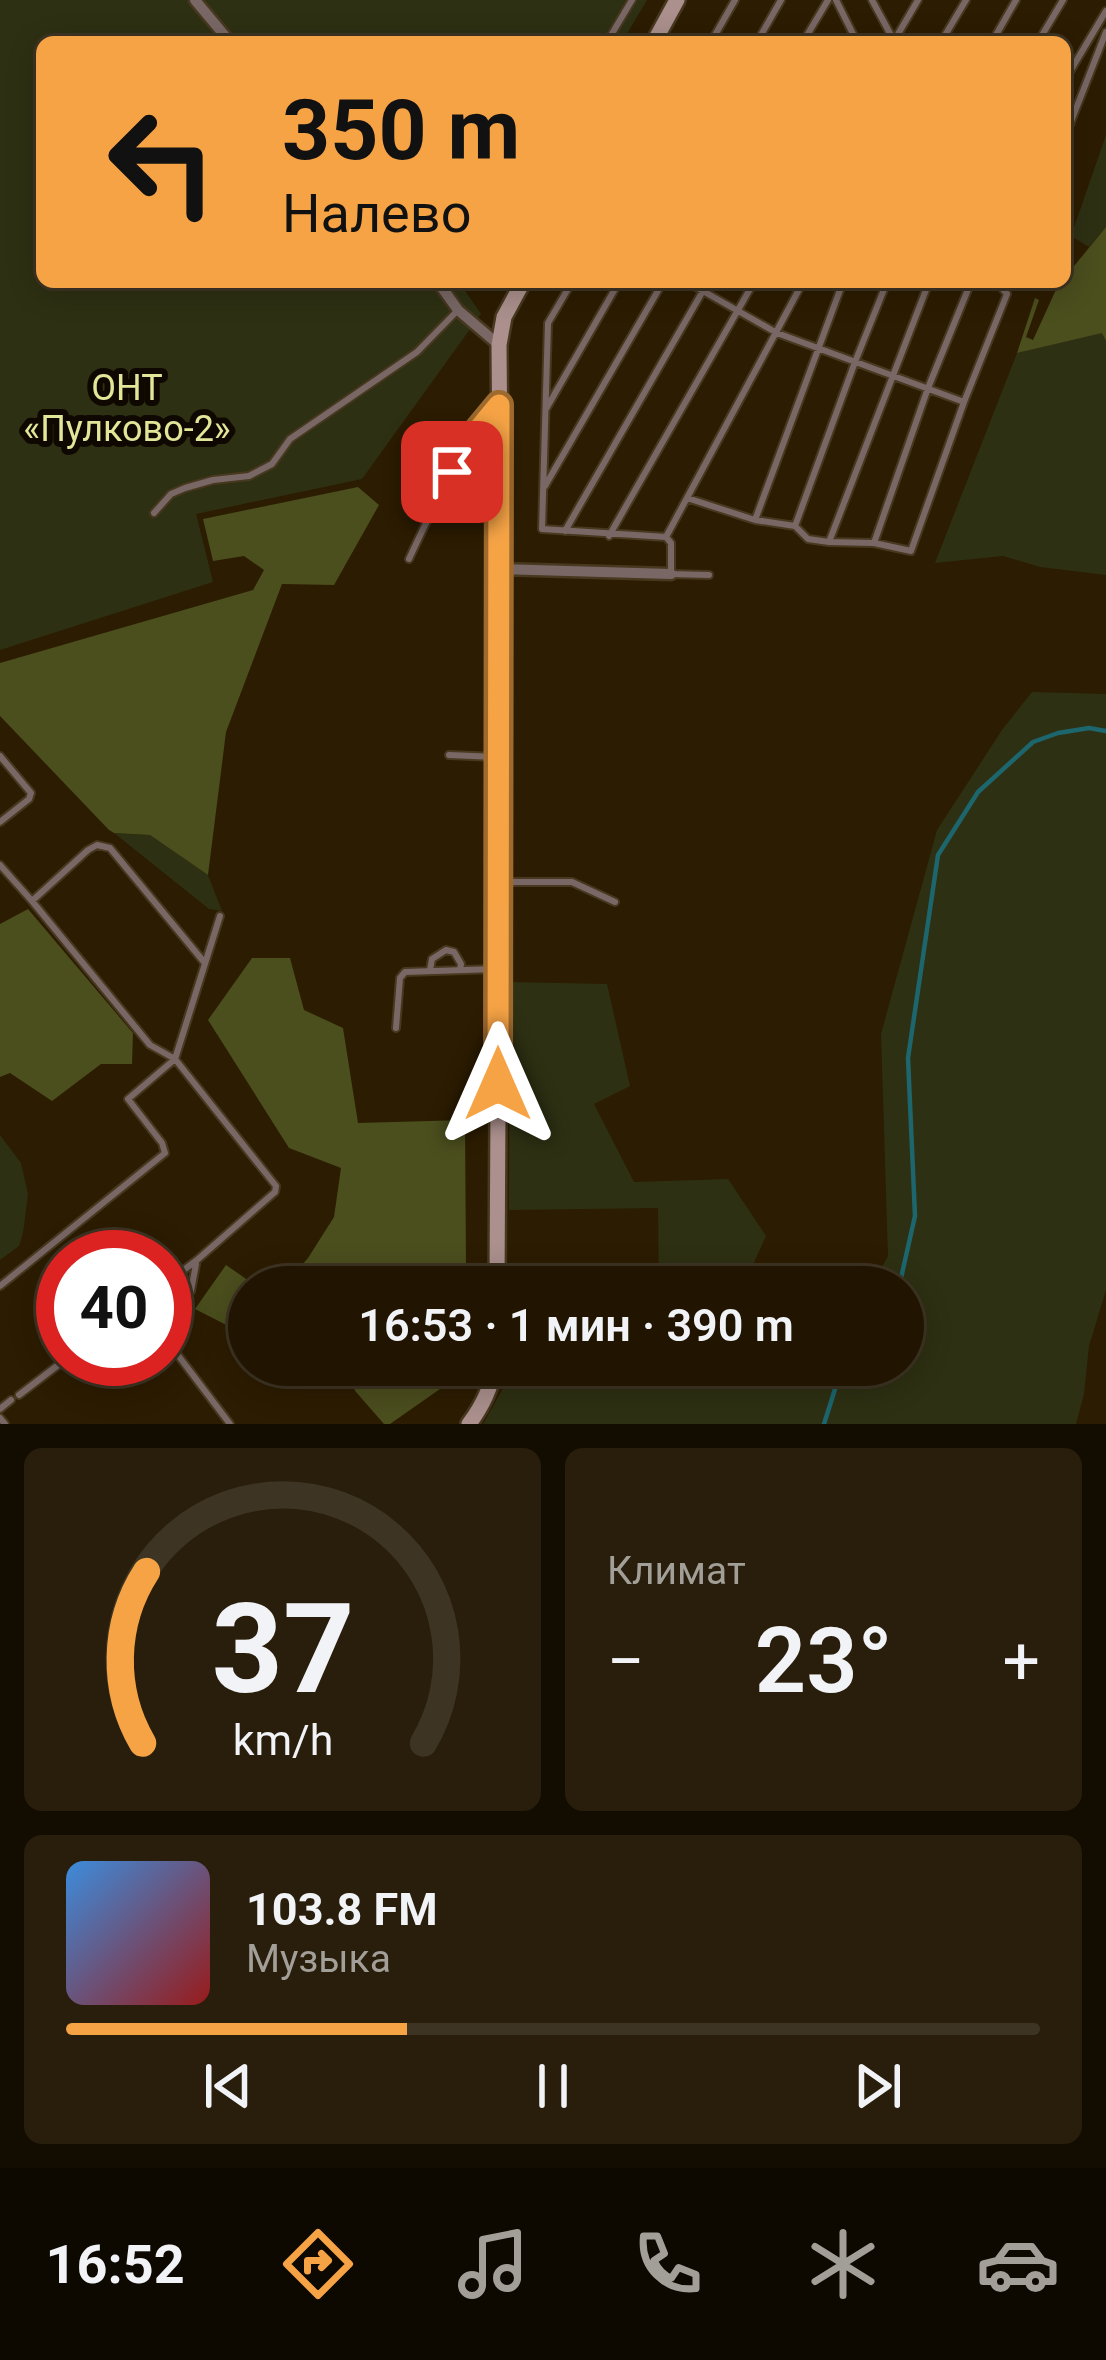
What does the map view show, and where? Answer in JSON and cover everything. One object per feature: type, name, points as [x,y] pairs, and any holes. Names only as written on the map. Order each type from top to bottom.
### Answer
[{"type":"street","points":[[194,0],[225,36]]},
{"type":"street","points":[[657,36],[677,0]]},
{"type":"street","points":[[442,288],[458,310],[499,345]]},
{"type":"street","points":[[497,1266],[499,345],[504,316],[520,288]]},
{"type":"street","points":[[501,569],[671,574]]},
{"type":"street","points":[[469,1424],[483,1406],[489,1386]]},
{"type":"lane","points":[[611,36],[632,0]]},
{"type":"lane","points":[[714,36],[735,0]]},
{"type":"lane","points":[[760,36],[781,0]]},
{"type":"lane","points":[[807,36],[832,0],[854,36]]},
{"type":"lane","points":[[872,0],[891,36]]},
{"type":"lane","points":[[897,36],[918,0]]},
{"type":"lane","points":[[945,36],[966,0]]},
{"type":"lane","points":[[995,36],[1016,0]]},
{"type":"lane","points":[[1042,36],[1063,0]]},
{"type":"lane","points":[[1071,70],[1106,11]]},
{"type":"lane","points":[[850,36],[852,32]]},
{"type":"lane","points":[[1071,122],[1106,32]]},
{"type":"lane","points":[[568,288],[548,323],[542,530],[666,537],[671,543],[671,574],[709,575]]},
{"type":"lane","points":[[546,410],[616,288]]},
{"type":"lane","points":[[544,490],[660,288]]},
{"type":"lane","points":[[698,288],[777,333],[964,402]]},
{"type":"lane","points":[[566,531],[705,288]]},
{"type":"lane","points":[[609,536],[750,288]]},
{"type":"lane","points":[[666,537],[800,288]]},
{"type":"lane","points":[[755,520],[841,288]]},
{"type":"lane","points":[[795,526],[885,288]]},
{"type":"lane","points":[[829,542],[927,288]]},
{"type":"lane","points":[[874,543],[969,288]]},
{"type":"lane","points":[[687,498],[755,520],[795,526],[808,538],[911,551],[1007,294],[1002,288]]},
{"type":"lane","points":[[154,514],[171,494],[213,480],[249,476],[272,464],[290,439],[418,352],[458,310]]},
{"type":"lane","points":[[409,559],[470,440],[499,405]]},
{"type":"lane","points":[[449,755],[500,757]]},
{"type":"lane","points":[[0,756],[31,794],[0,822]]},
{"type":"lane","points":[[32,901],[88,850],[97,845],[110,848],[204,962]]},
{"type":"lane","points":[[0,866],[151,1045],[175,1058],[276,1186],[275,1192],[192,1264]]},
{"type":"lane","points":[[499,882],[572,882],[615,902]]},
{"type":"lane","points":[[0,1286],[165,1153],[128,1100],[175,1058],[220,916]]},
{"type":"lane","points":[[430,970],[432,959],[446,950],[454,952],[460,970]]},
{"type":"lane","points":[[396,1028],[400,978],[408,970],[499,969]]},
{"type":"lane","points":[[192,1286],[197,1260]]},
{"type":"lane","points":[[192,1374],[230,1424]]},
{"type":"lane","points":[[2,1417],[15,1397],[36,1381]]},
{"type":"green space","name":"ОНТ «Пулково-2»","points":[[0,0],[647,0],[626,36],[36,36],[36,288],[463,288],[481,314],[362,479],[196,514],[213,582],[0,650]]},
{"type":"green space","points":[[1106,135],[1106,227],[1089,247],[1071,236]]},
{"type":"green space","points":[[1106,227],[1106,341],[1102,333],[1017,353],[1035,298],[1039,300],[1026,337],[1033,340],[1057,288],[1071,288],[1071,270]]},
{"type":"green space","points":[[1103,332],[1106,575],[1040,567],[1003,556],[935,563],[1017,353]]},
{"type":"green space","points":[[358,487],[379,505],[334,585],[282,584],[226,732],[208,875],[150,835],[109,830],[0,716],[0,663],[253,590],[264,570],[244,556],[213,561],[203,519]]},
{"type":"green space","points":[[1032,692],[1106,694],[1106,1290],[1089,1346],[1076,1424],[483,1424],[504,1386],[924,1386],[924,1266],[883,1266],[888,1256],[881,1034],[937,830]]},
{"type":"green space","points":[[114,833],[150,835],[208,875],[222,911],[209,909]]},
{"type":"green space","points":[[28,909],[133,1033],[132,1064],[101,1064],[52,1101],[10,1073],[0,1077],[0,924]]},
{"type":"green space","points":[[252,958],[290,958],[304,1010],[343,1028],[358,1123],[465,1120],[466,1266],[301,1266],[334,1217],[341,1168],[289,1148],[208,1020]]},
{"type":"green space","points":[[510,982],[607,984],[630,1086],[594,1104],[634,1182],[728,1179],[766,1236],[752,1266],[659,1266],[658,1208],[509,1210]]},
{"type":"green space","points":[[0,1135],[21,1163],[28,1194],[19,1246],[0,1260]]},
{"type":"green space","points":[[226,1265],[228,1266],[228,1326],[195,1309]]},
{"type":"green space","points":[[352,1386],[441,1386],[390,1424],[384,1424]]},
{"type":"waterway","points":[[904,1266],[915,1216],[908,1058],[938,855],[978,792],[1033,742],[1089,728],[1106,731]]},
{"type":"waterway","points":[[824,1424],[836,1386]]},
{"type":"route","points":[[452,472],[470,440],[499,405],[498,1084]]}]
